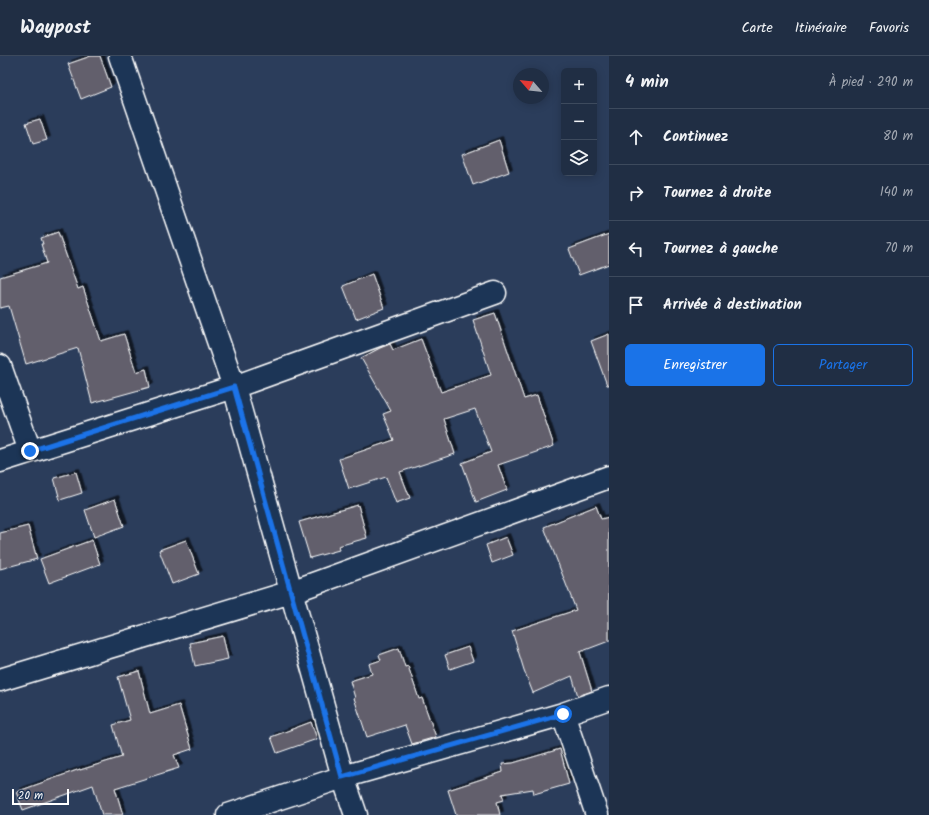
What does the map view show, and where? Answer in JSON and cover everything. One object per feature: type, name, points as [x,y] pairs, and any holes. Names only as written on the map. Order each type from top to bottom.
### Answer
[{"type":"street","points":[[120,56],[234,387],[342,777],[356,815]]},
{"type":"street","points":[[0,461],[234,387],[495,293]]},
{"type":"street","points":[[0,366],[30,451]]},
{"type":"street","points":[[0,680],[291,592],[609,477]]},
{"type":"street","points":[[228,815],[342,777],[563,714],[609,698]]},
{"type":"street","points":[[563,714],[597,815]]},
{"type":"building","points":[[91,56],[100,56],[111,87],[81,99],[68,64]]},
{"type":"building","points":[[40,119],[47,140],[33,144],[26,123]]},
{"type":"building","points":[[499,140],[509,172],[473,185],[462,154]]},
{"type":"building","points":[[58,232],[78,289],[83,287],[101,341],[124,334],[136,372],[146,369],[150,387],[92,403],[78,348],[26,364],[9,306],[0,308],[0,277],[47,263],[41,244],[43,244],[41,238]]},
{"type":"building","points":[[609,234],[609,264],[579,275],[569,249]]},
{"type":"building","points":[[372,274],[384,308],[356,319],[343,286]]},
{"type":"building","points":[[495,313],[524,399],[537,395],[554,446],[498,465],[507,490],[476,502],[462,463],[491,452],[475,409],[444,419],[455,454],[400,472],[410,498],[396,503],[386,477],[349,489],[339,459],[394,440],[383,414],[391,411],[361,358],[390,344],[393,350],[421,339],[441,392],[491,375],[473,320]]},
{"type":"building","points":[[609,334],[609,385],[607,385],[591,341]]},
{"type":"building","points":[[76,472],[82,493],[60,500],[54,478]]},
{"type":"building","points":[[115,499],[124,526],[94,537],[85,510]]},
{"type":"building","points":[[358,505],[367,538],[338,546],[339,550],[310,558],[299,522]]},
{"type":"building","points":[[596,506],[601,519],[609,517],[609,641],[580,652],[592,691],[578,696],[572,676],[533,693],[512,631],[576,610],[544,527]]},
{"type":"building","points":[[28,526],[37,559],[0,569],[0,533]]},
{"type":"building","points":[[506,537],[513,555],[492,563],[486,545]]},
{"type":"building","points":[[92,540],[100,564],[49,583],[40,559]]},
{"type":"building","points":[[186,540],[199,574],[172,584],[159,550]]},
{"type":"building","points":[[223,636],[228,659],[195,666],[190,643]]},
{"type":"building","points":[[468,647],[473,661],[450,669],[445,655]]},
{"type":"building","points":[[399,648],[405,667],[408,666],[419,699],[422,698],[436,737],[412,744],[405,725],[367,737],[350,681],[372,674],[369,664],[381,660],[379,655]]},
{"type":"building","points":[[139,671],[150,714],[179,705],[192,749],[174,755],[179,768],[115,788],[123,815],[102,815],[93,785],[23,810],[16,792],[80,769],[122,757],[113,725],[130,720],[118,677]]},
{"type":"building","points":[[311,722],[317,739],[277,753],[271,737]]},
{"type":"building","points":[[560,749],[569,784],[534,794],[533,789],[502,794],[504,800],[497,802],[500,815],[456,815],[448,790],[503,772],[502,764],[513,763]]},
{"type":"route","points":[[30,451],[234,387],[342,777],[563,714]]}]
